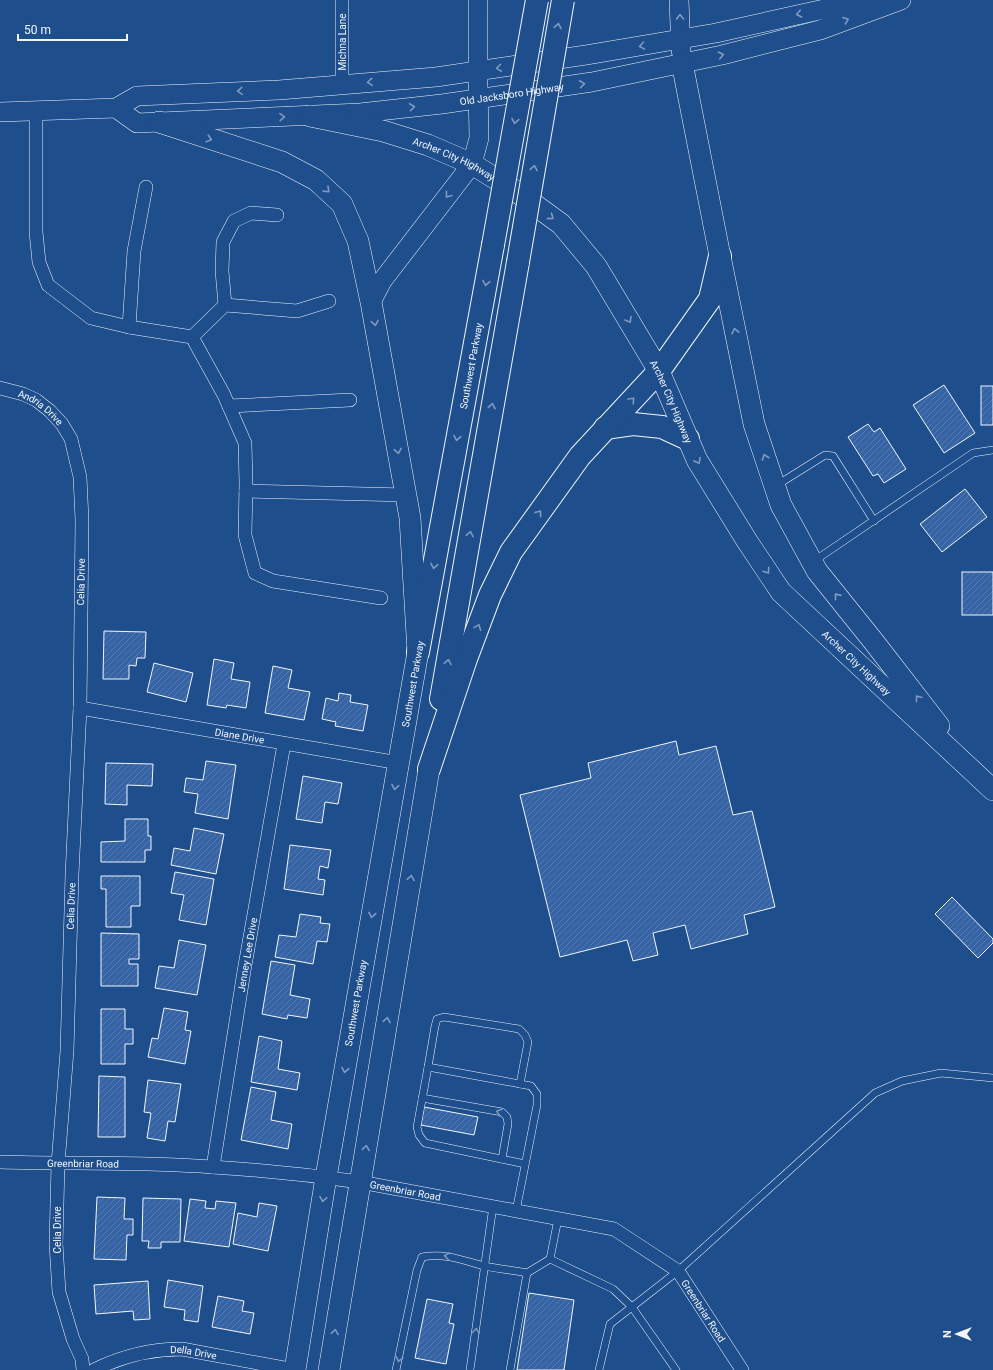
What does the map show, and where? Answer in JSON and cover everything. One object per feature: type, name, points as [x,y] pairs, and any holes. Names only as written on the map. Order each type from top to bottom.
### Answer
[{"type":"highway","name":"Southwest Parkway","points":[[418,652],[537,0]]},
{"type":"highway","points":[[429,769],[563,0]]},
{"type":"highway","points":[[429,769],[466,659],[488,602],[511,552],[580,456],[659,371],[710,299],[720,256]]},
{"type":"highway","points":[[605,428],[633,424],[662,427],[688,439]]},
{"type":"main road","points":[[371,302],[382,281],[472,164],[479,138],[478,0]]},
{"type":"main road","points":[[679,0],[682,63]]},
{"type":"main road","points":[[0,112],[116,108],[137,96],[279,90],[436,77],[586,55],[716,33],[865,0]]},
{"type":"main road","name":"Old Jacksboro Highway","points":[[116,108],[137,123],[360,113],[478,98],[592,82],[722,54],[820,30],[901,0]]},
{"type":"main road","name":"Archer City Highway","points":[[682,63],[754,424],[781,505],[817,571],[976,774]]},
{"type":"main road","name":"Archer City Highway","points":[[310,116],[383,131],[428,144],[472,164],[516,192],[561,224],[596,266],[659,371],[697,460],[747,541],[781,592],[993,790]]},
{"type":"main road","points":[[159,122],[282,162],[316,180],[342,204],[358,240],[371,302],[410,518],[418,652]]},
{"type":"main road","name":"Southwest Parkway","points":[[295,1370],[326,1177],[418,652]]},
{"type":"main road","points":[[329,1370],[429,769]]},
{"type":"main road","points":[[364,956],[397,963]]},
{"type":"street","name":"Michna Lane","points":[[342,0],[342,85]]},
{"type":"street","points":[[36,111],[36,232],[39,262],[48,285],[91,318],[129,327],[192,337]]},
{"type":"street","points":[[129,327],[134,251],[146,187]]},
{"type":"street","points":[[225,305],[222,271],[223,242],[234,221],[252,213],[277,214]]},
{"type":"street","points":[[192,337],[225,305],[297,311],[329,301]]},
{"type":"street","points":[[192,337],[224,395],[245,443],[245,535],[255,573],[273,581],[381,598]]},
{"type":"street","name":"Andria Drive","points":[[0,388],[23,394],[36,400],[50,411],[62,424],[71,439]]},
{"type":"street","points":[[228,406],[350,400]]},
{"type":"street","name":"Celia Drive","points":[[71,439],[80,477],[82,520],[80,708],[72,875],[67,1051],[58,1164],[56,1244],[59,1292],[73,1339],[82,1359],[83,1370]]},
{"type":"street","points":[[246,491],[406,495]]},
{"type":"street","name":"Diane Drive","points":[[80,708],[399,763]]},
{"type":"street","name":"Jenney Lee Drive","points":[[213,1166],[244,971],[284,744]]},
{"type":"street","name":"Greenbriar Road","points":[[0,1162],[213,1166],[326,1177],[614,1229],[678,1271],[742,1370]]},
{"type":"street","name":"Della Drive","points":[[94,1370],[127,1356],[167,1349],[182,1349],[295,1370]]},
{"type":"lane","points":[[812,563],[973,453],[993,450]]},
{"type":"lane","points":[[775,486],[825,455],[833,456],[874,521]]},
{"type":"lane","points":[[520,1084],[528,1042],[525,1035],[519,1029],[444,1017],[437,1019],[417,1127],[419,1135],[425,1143],[525,1164]]},
{"type":"lane","points":[[428,1068],[531,1086],[537,1094],[537,1105],[516,1211]]},
{"type":"lane","points":[[599,1370],[610,1324],[678,1271],[875,1093],[902,1081],[941,1073],[993,1078]]},
{"type":"lane","points":[[422,1098],[502,1112],[507,1116],[508,1124],[502,1159]]},
{"type":"lane","points":[[470,1370],[493,1206]]},
{"type":"lane","points":[[396,1370],[417,1270],[422,1257],[436,1255],[458,1258],[485,1266],[527,1273],[550,1258],[558,1219]]},
{"type":"lane","points":[[550,1258],[613,1289],[632,1307],[676,1370]]},
{"type":"lane","points":[[510,1370],[527,1273]]},
{"type":"building","points":[[944,385],[975,433],[944,453],[913,405]]},
{"type":"building","points":[[981,386],[993,386],[993,425],[981,425]]},
{"type":"building","points":[[868,424],[874,432],[880,428],[906,469],[884,483],[878,474],[873,476],[848,437]]},
{"type":"building","points":[[965,489],[987,517],[942,552],[920,524]]},
{"type":"building","points":[[962,572],[993,572],[993,615],[962,615]]},
{"type":"building","points":[[104,631],[146,632],[145,658],[137,658],[136,666],[129,665],[129,679],[103,679]]},
{"type":"building","points":[[214,659],[234,663],[231,679],[250,682],[246,708],[227,705],[226,708],[207,705]]},
{"type":"building","points":[[154,663],[193,673],[186,702],[147,692]]},
{"type":"building","points":[[273,666],[292,670],[288,688],[310,692],[304,720],[265,713]]},
{"type":"building","points":[[339,693],[351,695],[350,702],[368,705],[363,731],[335,726],[336,722],[322,719],[326,698],[338,701]]},
{"type":"building","points":[[676,741],[679,755],[716,746],[733,815],[752,811],[775,907],[744,915],[748,934],[691,949],[685,925],[653,933],[658,955],[633,961],[627,940],[560,957],[520,795],[591,778],[588,763]]},
{"type":"building","points":[[206,761],[236,765],[228,819],[195,813],[198,794],[184,792],[186,778],[203,780]]},
{"type":"building","points":[[106,763],[153,764],[152,786],[127,785],[127,805],[105,804]]},
{"type":"building","points":[[303,776],[342,783],[338,804],[325,802],[322,823],[296,819]]},
{"type":"building","points":[[125,819],[148,819],[148,836],[151,836],[151,850],[145,850],[145,862],[101,862],[101,842],[125,841]]},
{"type":"building","points":[[194,828],[224,834],[216,874],[171,865],[174,848],[190,851]]},
{"type":"building","points":[[290,845],[331,850],[328,868],[320,866],[318,879],[325,880],[323,895],[284,889]]},
{"type":"building","points":[[175,872],[214,879],[206,925],[179,920],[184,895],[171,893]]},
{"type":"building","points":[[101,876],[140,876],[140,906],[131,906],[131,927],[106,927],[106,889],[101,889]]},
{"type":"building","points":[[952,897],[993,939],[993,943],[978,958],[935,914]]},
{"type":"building","points":[[300,914],[321,917],[320,923],[330,924],[327,942],[317,941],[313,964],[275,957],[279,935],[296,937]]},
{"type":"building","points":[[101,933],[139,934],[139,959],[129,959],[129,964],[138,964],[138,986],[101,986]]},
{"type":"building","points":[[179,940],[206,945],[197,995],[155,988],[159,966],[174,968]]},
{"type":"building","points":[[271,961],[295,965],[290,995],[310,999],[307,1018],[288,1015],[287,1019],[262,1014]]},
{"type":"building","points":[[164,1008],[188,1012],[185,1030],[191,1031],[185,1064],[148,1057],[152,1038],[158,1039]]},
{"type":"building","points":[[101,1009],[125,1009],[125,1029],[133,1029],[133,1044],[125,1044],[125,1064],[101,1064]]},
{"type":"building","points":[[259,1036],[282,1041],[278,1069],[300,1073],[297,1090],[251,1082]]},
{"type":"building","points":[[99,1076],[125,1077],[125,1137],[98,1137]]},
{"type":"building","points":[[148,1080],[181,1084],[175,1122],[168,1121],[165,1141],[147,1138],[151,1113],[144,1112]]},
{"type":"building","points":[[251,1087],[276,1092],[271,1120],[292,1124],[288,1149],[241,1140]]},
{"type":"building","points":[[424,1107],[478,1117],[474,1135],[421,1125]]},
{"type":"building","points":[[97,1197],[125,1198],[124,1219],[133,1219],[133,1235],[127,1235],[126,1260],[94,1259]]},
{"type":"building","points":[[143,1198],[181,1199],[180,1242],[161,1242],[161,1248],[148,1248],[149,1241],[142,1241]]},
{"type":"building","points":[[190,1199],[206,1201],[205,1208],[215,1209],[216,1201],[236,1203],[229,1247],[184,1241]]},
{"type":"building","points":[[259,1203],[277,1206],[268,1251],[233,1244],[238,1213],[257,1217]]},
{"type":"building","points":[[168,1280],[203,1286],[198,1322],[184,1320],[185,1310],[164,1307]]},
{"type":"building","points":[[148,1281],[150,1319],[134,1320],[133,1311],[96,1314],[94,1285]]},
{"type":"building","points":[[529,1293],[574,1300],[564,1370],[517,1370]]},
{"type":"building","points":[[218,1296],[244,1301],[242,1311],[254,1313],[250,1334],[212,1327]]},
{"type":"building","points":[[427,1299],[453,1304],[449,1323],[454,1324],[446,1364],[415,1358]]}]
